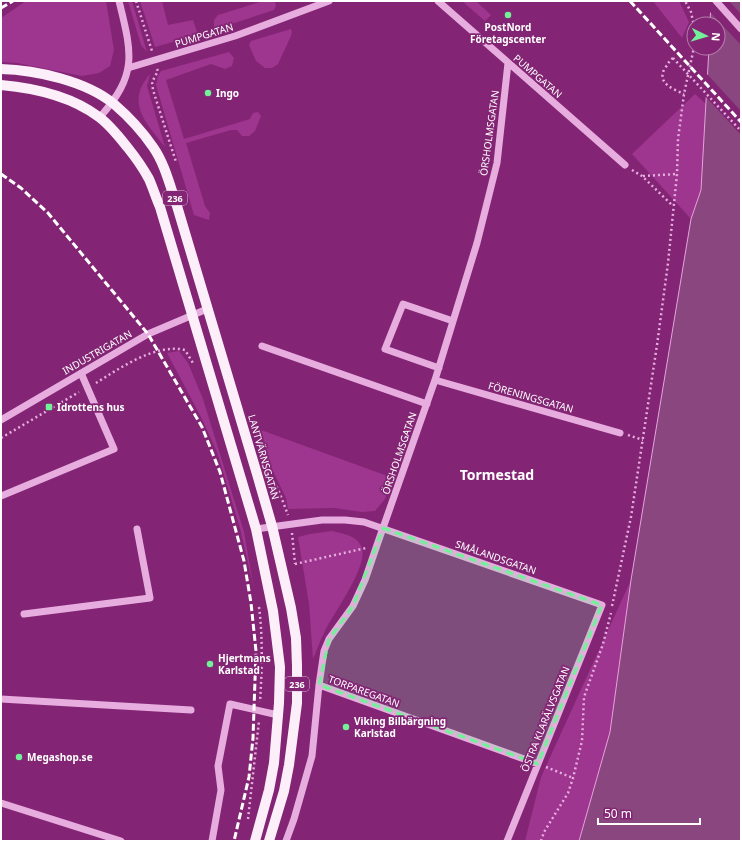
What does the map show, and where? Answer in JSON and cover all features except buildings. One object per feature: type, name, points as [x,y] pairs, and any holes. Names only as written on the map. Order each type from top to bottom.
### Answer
[{"type":"main road","name":"236","points":[[1,69],[28,71],[66,80],[90,90],[113,103]]},
{"type":"main road","name":"236","points":[[1,85],[31,88],[54,94],[81,106],[100,117],[139,162],[149,179],[160,207],[256,529],[269,588],[278,640],[280,667],[274,763],[269,790],[255,841]]},
{"type":"main road","name":"LANTVÄRNSGATAN","points":[[113,103],[132,121],[153,147],[166,173],[272,526],[291,608],[296,638],[298,666],[297,703],[284,791],[269,841]]},
{"type":"street","points":[[100,117],[113,103],[122,88],[128,68],[130,52],[119,1]]},
{"type":"street","name":"PUMPGATAN","points":[[128,68],[235,36],[329,1]]},
{"type":"street","name":"PUMPGATAN","points":[[438,1],[625,165]]},
{"type":"street","points":[[716,1],[741,29]]},
{"type":"street","name":"ÖRSHOLMSGATAN","points":[[286,841],[294,819],[312,756],[324,652],[329,639],[352,606],[365,580],[439,368],[477,243],[497,163],[508,63]]},
{"type":"street","points":[[439,368],[385,349],[403,304],[453,321]]},
{"type":"street","name":"INDUSTRIGATAN","points":[[1,420],[148,334],[207,309]]},
{"type":"street","points":[[262,346],[427,404]]},
{"type":"street","points":[[1,496],[114,450],[81,373]]},
{"type":"street","name":"FÖRENINGSGATAN","points":[[435,380],[620,433]]},
{"type":"street","name":"SMÅLANDSGATAN","points":[[256,529],[322,520],[364,522],[602,605]]},
{"type":"street","points":[[24,614],[150,598],[137,529]]},
{"type":"street","name":"ÖSTRA KLARÄLVSGATAN","points":[[507,841],[602,605]]},
{"type":"street","name":"TORPAREGATAN","points":[[319,686],[538,764]]},
{"type":"street","points":[[1,699],[191,710]]},
{"type":"street","points":[[212,841],[221,790],[218,766],[230,704],[278,715]]},
{"type":"street","points":[[1,802],[121,841]]},
{"type":"path","points":[[136,1],[158,71],[152,82],[153,90],[177,165]]},
{"type":"path","points":[[541,841],[544,832],[568,793],[573,778],[582,741],[584,697],[603,644],[631,517],[663,300],[673,207],[678,139],[684,94],[693,52],[694,26],[691,12],[685,1]]},
{"type":"path","points":[[684,94],[668,86],[662,76],[673,58],[741,131]]},
{"type":"path","points":[[625,165],[642,176],[673,207]]},
{"type":"path","points":[[642,176],[676,174]]},
{"type":"path","points":[[1,438],[131,362],[158,351],[172,348],[185,350],[195,368]]},
{"type":"path","points":[[620,433],[643,440]]},
{"type":"path","points":[[269,470],[291,524],[295,564]]},
{"type":"path","points":[[282,568],[377,546]]},
{"type":"path","points":[[248,820],[260,711],[262,634],[258,603]]},
{"type":"path","points":[[538,764],[573,778]]},
{"type":"highlighted area","points":[[383,528],[602,605],[538,764],[319,685],[329,639],[353,606]]},
{"type":"shaded area","points":[[26,1],[106,1],[114,50],[110,66],[99,73],[82,76],[17,63],[1,62],[1,18]]},
{"type":"shaded area","points":[[128,1],[132,1],[147,52],[141,45]]},
{"type":"shaded area","points":[[140,1],[162,1],[168,25],[193,20],[198,35],[155,47]]},
{"type":"shaded area","points":[[263,1],[275,2],[276,6],[274,10],[216,29],[214,27],[214,20],[218,15]]},
{"type":"shaded area","points":[[462,1],[476,1],[491,15],[485,21]]},
{"type":"shaded area","points":[[653,1],[679,1],[686,16],[686,29],[682,38]]},
{"type":"shaded area","points":[[711,1],[741,1],[741,841],[579,841],[610,732],[631,580],[691,219],[701,190],[709,56],[726,56],[726,16],[710,16]]},
{"type":"shaded area","points":[[291,29],[291,36],[278,64],[272,68],[265,68],[256,61],[249,45],[251,41]]},
{"type":"shaded area","points":[[229,52],[234,58],[232,66],[225,69],[211,64],[166,80],[184,139],[250,119],[253,113],[258,112],[261,116],[255,131],[249,136],[242,136],[237,130],[231,130],[186,143],[205,206],[210,213],[209,220],[194,215],[156,85],[161,71]]},
{"type":"shaded area","points":[[150,74],[147,86],[165,147],[145,121],[139,104],[139,94],[143,84]]},
{"type":"shaded area","points":[[695,94],[706,104],[701,190],[691,219],[632,154]]},
{"type":"shaded area","points":[[179,351],[188,363],[203,399],[244,532],[254,589],[240,528],[217,452],[201,417],[167,353]]},
{"type":"shaded area","points":[[261,430],[393,478],[385,499],[375,511],[362,512],[334,508],[288,509],[286,498],[269,463]]},
{"type":"shaded area","points":[[332,531],[356,539],[361,546],[363,554],[356,576],[323,634],[313,659],[309,604],[298,537]]},
{"type":"shaded area","points":[[631,580],[610,732],[579,841],[525,841],[541,777]]},
{"type":"pier","points":[[709,1],[729,1],[741,14],[741,45],[726,29],[726,16],[714,16],[709,11]]},
{"type":"pier","points":[[706,73],[741,111],[741,135],[704,95]]},
{"type":"railway","points":[[1,8],[13,1]]},
{"type":"railway","points":[[630,1],[741,122]]},
{"type":"railway","points":[[1,174],[21,188],[48,213],[148,334],[202,427],[220,472],[244,561],[251,603],[256,651],[253,738],[249,777],[234,841]]},
{"type":"place","name":"PostNord Företagscenter","points":[[508,15]]},
{"type":"place","name":"Ingo","points":[[208,93]]},
{"type":"place","name":"Idrottens hus","points":[[49,407]]},
{"type":"place","name":"Hjertmans Karlstad","points":[[210,664]]},
{"type":"place","name":"Viking Bilbärgning Karlstad","points":[[346,727]]},
{"type":"place","name":"Megashop.se","points":[[19,757]]},
{"type":"district","name":"Tormestad","points":[[497,474]]}]
